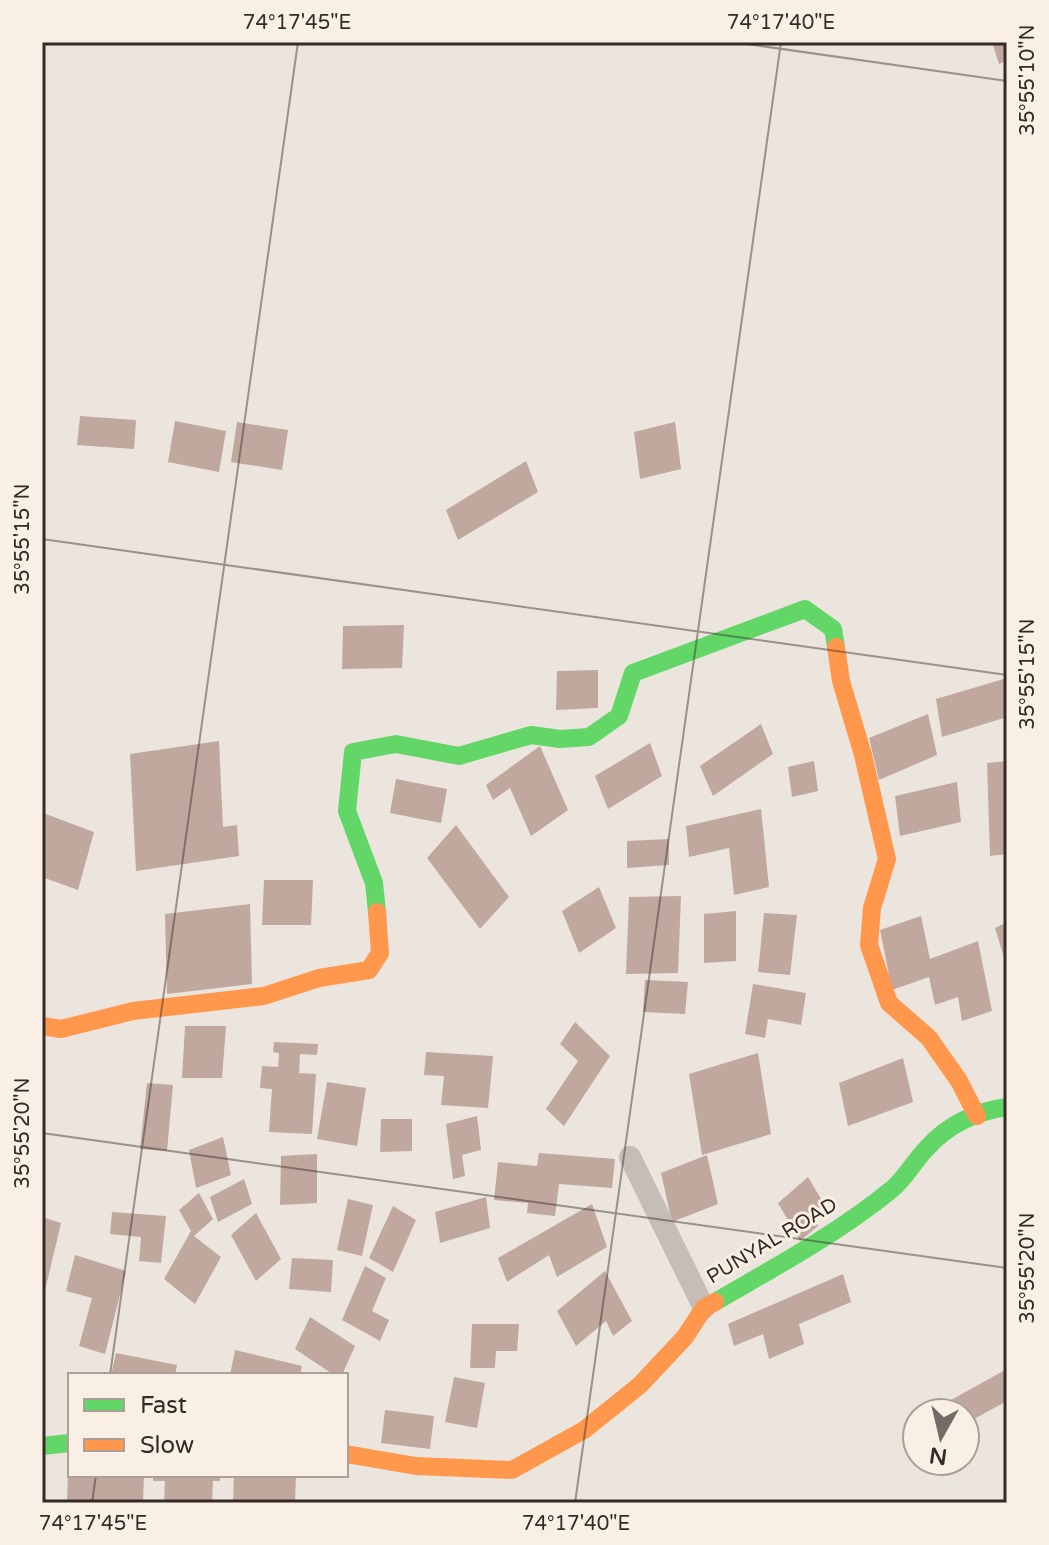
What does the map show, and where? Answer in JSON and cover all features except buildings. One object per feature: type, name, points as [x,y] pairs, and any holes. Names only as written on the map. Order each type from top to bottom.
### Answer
[{"type":"street","points":[[42,1026],[61,1029],[133,1011],[264,996],[319,978],[369,970],[380,953],[374,883],[347,811],[353,752],[396,744],[459,756],[531,735],[560,739],[589,737],[619,716],[633,673],[805,609],[833,629],[841,681],[863,755],[887,859],[872,908],[869,945],[889,1003],[929,1038],[959,1081],[977,1116]]},
{"type":"street","name":"PUNYAL ROAD","points":[[348,1454],[416,1466],[512,1470],[584,1430],[640,1385],[685,1337],[704,1308],[820,1241],[894,1188],[928,1146],[955,1124],[1007,1107]]},
{"type":"street","points":[[630,1157],[704,1308]]},
{"type":"street","points":[[42,1446],[68,1443]]},
{"type":"traffic: fast","points":[[377,912],[374,883],[347,811],[353,752],[396,744],[459,756],[531,735],[560,739],[589,737],[619,716],[633,673],[805,609],[833,629],[836,647]]},
{"type":"traffic: fast","points":[[715,1302],[870,1206],[896,1186],[927,1148],[953,1126],[985,1112],[1007,1107]]},
{"type":"traffic: fast","points":[[42,1446],[68,1443]]},
{"type":"traffic: slow","points":[[836,647],[841,681],[863,755],[887,859],[872,908],[869,945],[889,1003],[929,1038],[959,1081],[977,1116]]},
{"type":"traffic: slow","points":[[42,1026],[61,1029],[133,1011],[264,996],[319,978],[369,970],[380,953],[377,912]]},
{"type":"traffic: slow","points":[[348,1454],[416,1466],[512,1470],[584,1430],[640,1385],[685,1337],[704,1308],[715,1302]]}]
